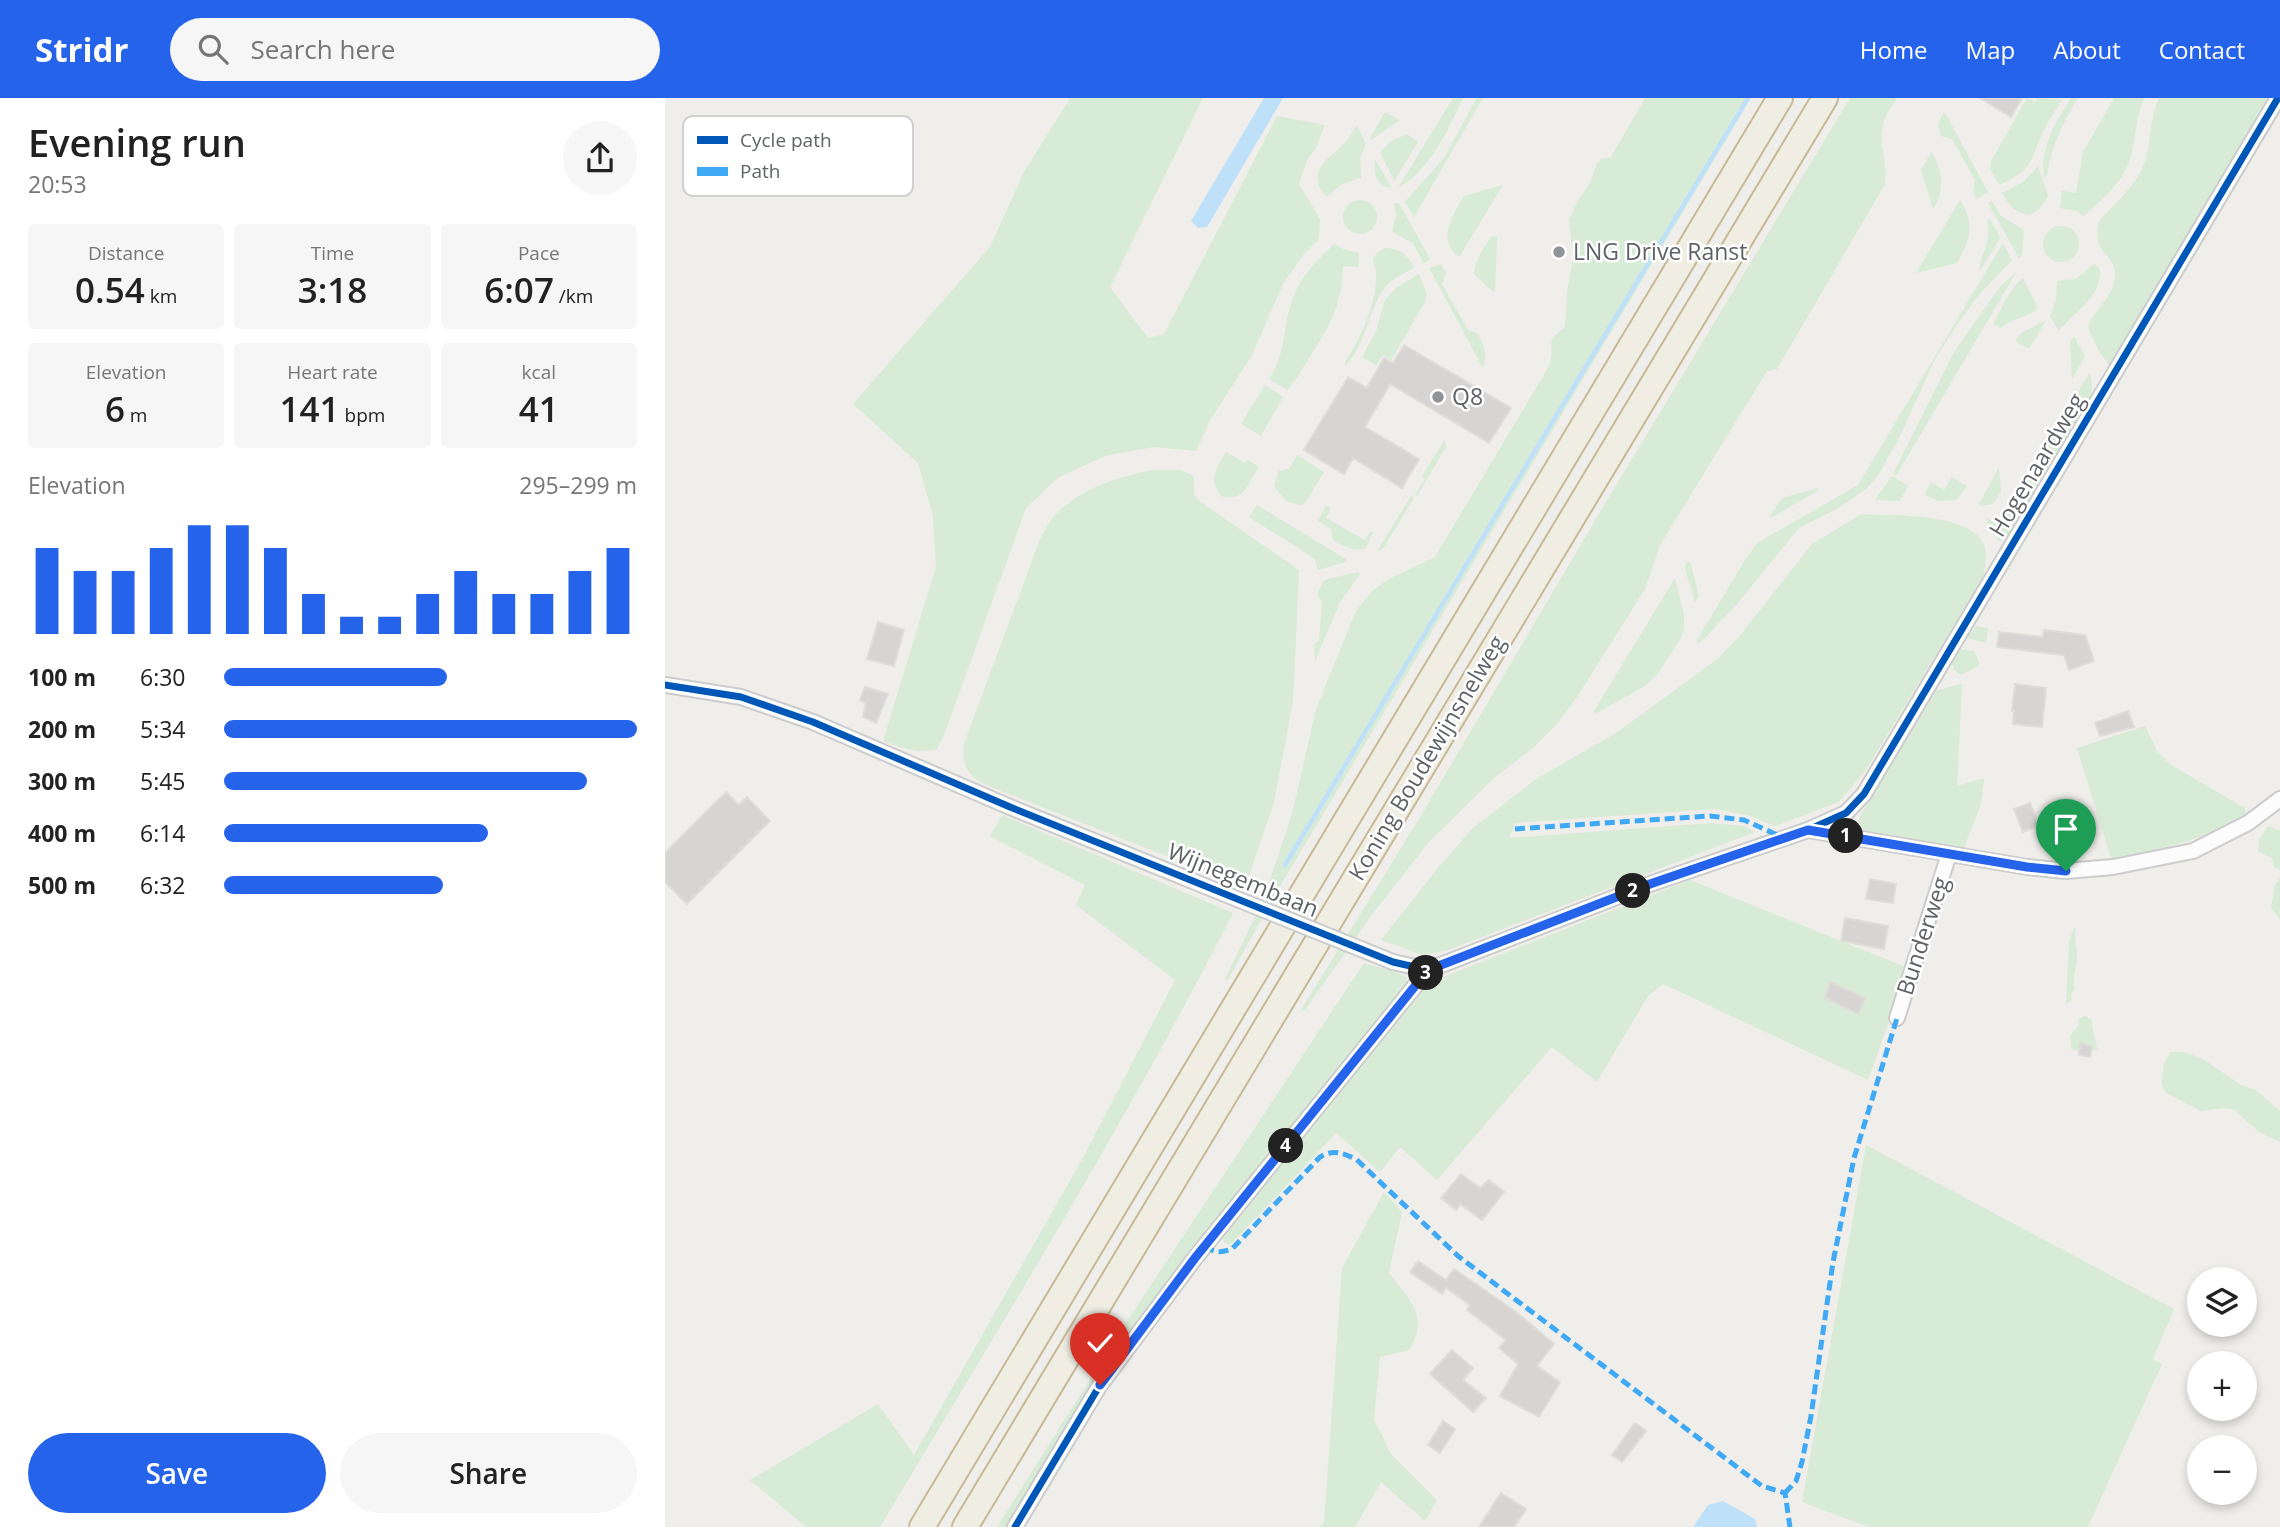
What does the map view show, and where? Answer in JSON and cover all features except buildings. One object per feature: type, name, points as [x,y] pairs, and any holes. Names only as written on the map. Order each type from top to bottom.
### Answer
[{"type":"highway","name":"Koning Boudewijnsnelweg","points":[[922,1527],[1780,98]]},
{"type":"highway","name":"Koning Boudewijnsnelweg","points":[[965,1527],[1825,98]]},
{"type":"street","name":"Hogenaardweg","points":[[1808,830],[1846,813],[1864,794],[2279,98]]},
{"type":"street","name":"Wijnegembaan","points":[[665,685],[741,697],[813,722],[1010,807],[1393,962],[1428,970]]},
{"type":"street","points":[[1015,1527],[1100,1385],[1195,1258],[1428,970],[1650,884],[1808,830],[2027,867],[2066,871],[2113,867],[2193,851],[2248,823],[2280,799]]},
{"type":"street","name":"Bunderweg","points":[[1897,1018],[1949,854]]},
{"type":"green space","points":[[1070,98],[1203,98],[1110,287],[1148,338],[1164,334],[1277,116],[1325,125],[1316,148],[1307,160],[1299,184],[1320,219],[1319,239],[1304,254],[1283,284],[1252,355],[1211,419],[1196,451],[1154,447],[1108,455],[1059,477],[1026,508],[937,749],[916,751],[903,748],[883,741],[936,567],[933,516],[918,463],[853,404],[990,247],[1024,172]]},
{"type":"green space","points":[[1453,98],[1463,98],[1437,148],[1420,171],[1398,188]]},
{"type":"green space","points":[[1477,98],[1483,98],[1414,217],[1405,202],[1443,159]]},
{"type":"green space","points":[[1645,98],[1751,98],[1273,898],[1265,895],[1292,814],[1316,709],[1356,611],[1374,589],[1435,557],[1548,368],[1552,342],[1565,327],[1567,291],[1573,258],[1569,220],[1591,181],[1597,163],[1601,159],[1611,157]]},
{"type":"green space","points":[[1850,98],[1897,98],[1883,124],[1881,139],[1886,170],[1884,186],[1777,369],[1767,371],[1660,545],[1645,589],[1557,724],[1532,749],[1494,778],[1429,842],[1373,913],[1305,1010],[1301,1010],[1419,819],[1603,507]]},
{"type":"green space","points":[[2027,98],[2035,102],[2038,98],[2062,100],[2044,130],[2029,164],[2019,174],[1999,185],[1990,169],[1991,161]]},
{"type":"green space","points":[[2071,98],[2078,98],[2058,136],[2047,176],[2044,177],[2047,145],[2054,126]]},
{"type":"green space","points":[[2114,98],[2144,98],[2129,162],[2110,191],[2084,216],[2076,211],[2060,208],[2062,191],[2076,193],[2083,152]]},
{"type":"green space","points":[[2159,98],[2267,98],[2110,366],[2100,353],[2088,328],[2112,288],[2115,273],[2098,241],[2099,221],[2126,192],[2142,168]]},
{"type":"green space","points":[[1944,111],[1988,192],[1977,199],[1973,192],[1975,180],[1952,139],[1941,136],[1938,125]]},
{"type":"green space","points":[[1385,112],[1400,120],[1371,140],[1370,138]]},
{"type":"green space","points":[[1357,126],[1366,144],[1360,158],[1361,178],[1340,185],[1327,197],[1320,187],[1319,171]]},
{"type":"green space","points":[[1407,134],[1418,142],[1394,181],[1380,152],[1391,141]]},
{"type":"green space","points":[[1932,151],[1941,180],[1940,194],[1933,209],[1921,170]]},
{"type":"green space","points":[[1375,159],[1392,188],[1379,182]]},
{"type":"green space","points":[[2038,166],[2048,196],[2037,211],[2031,214],[2019,212],[2002,193],[2023,182]]},
{"type":"green space","points":[[1503,185],[1459,257],[1452,250],[1448,235],[1452,219],[1464,196]]},
{"type":"green space","points":[[1360,200],[1372,205],[1377,217],[1372,229],[1360,234],[1348,229],[1343,217],[1348,205]]},
{"type":"green space","points":[[1960,200],[1968,217],[1969,232],[1957,263],[1916,273]]},
{"type":"green space","points":[[1992,201],[2001,216],[2024,230],[2022,255],[2019,258],[1988,203]]},
{"type":"green space","points":[[1394,203],[1399,203],[1430,259],[1424,264],[1413,243],[1392,232],[1396,214]]},
{"type":"green space","points":[[1990,219],[2000,238],[1980,271],[1988,237],[1987,221]]},
{"type":"green space","points":[[2061,226],[2074,231],[2079,244],[2074,257],[2061,262],[2048,257],[2043,244],[2048,231]]},
{"type":"green space","points":[[1495,236],[1495,291],[1492,291],[1474,274],[1480,254],[1491,237]]},
{"type":"green space","points":[[2003,243],[2012,260],[1977,297],[1935,359],[1900,436],[1879,474],[1867,488],[1839,508],[1799,528],[1737,604],[1699,644],[1697,640],[1757,543],[1858,485]]},
{"type":"green space","points":[[1334,244],[1359,253],[1358,267],[1343,266],[1337,306],[1314,351],[1287,390],[1269,379],[1282,350],[1292,301],[1304,277]]},
{"type":"green space","points":[[1384,248],[1402,253],[1414,268],[1386,286],[1358,348],[1345,366],[1371,307],[1376,283],[1373,259]]},
{"type":"green space","points":[[1441,264],[1446,274],[1442,284],[1468,330],[1477,333],[1482,341],[1485,350],[1483,368],[1429,268]]},
{"type":"green space","points":[[2094,264],[2100,269],[2097,288],[2059,331],[2050,316],[2056,301],[2057,281],[2076,279]]},
{"type":"green space","points":[[2017,271],[1896,476],[1893,474],[1954,352],[1999,288]]},
{"type":"green space","points":[[1419,274],[1427,294],[1425,302],[1391,360],[1383,355],[1376,365],[1362,357],[1376,331],[1385,300],[1397,287]]},
{"type":"green space","points":[[2023,278],[2038,308],[2001,328],[1993,324],[2010,293]]},
{"type":"green space","points":[[2046,320],[2029,349],[2015,341],[2021,333]]},
{"type":"green space","points":[[2074,336],[2085,356],[2072,380],[2070,342]]},
{"type":"green space","points":[[2090,372],[2090,399],[2007,539],[1999,541],[1985,518],[1999,525]]},
{"type":"green space","points":[[1265,385],[1283,397],[1261,436],[1241,424]]},
{"type":"green space","points":[[1445,439],[1446,447],[1417,496],[1415,494],[1425,479],[1422,476]]},
{"type":"green space","points":[[1226,452],[1245,463],[1248,460],[1259,467],[1245,490],[1235,497],[1221,496],[1214,479]]},
{"type":"green space","points":[[1297,455],[1324,472],[1305,503],[1300,505],[1286,501],[1274,486],[1279,471],[1289,469]]},
{"type":"green space","points":[[1999,467],[2001,492],[1993,504],[1978,506]]},
{"type":"green space","points":[[1155,470],[1181,470],[1194,476],[1194,495],[1199,501],[1299,570],[1293,701],[1274,803],[1245,887],[984,784],[973,777],[965,763],[964,744],[1040,539],[1051,521],[1065,506],[1088,491],[1129,475]]},
{"type":"green space","points":[[1892,476],[1908,486],[1900,501],[1875,500]]},
{"type":"green space","points":[[1952,477],[1967,486],[1956,500],[1938,501],[1927,496],[1925,493],[1931,482],[1944,490]]},
{"type":"green space","points":[[1818,488],[1819,490],[1771,518],[1782,498]]},
{"type":"green space","points":[[1411,496],[1414,498],[1382,550],[1377,551]]},
{"type":"green space","points":[[1257,505],[1346,559],[1346,562],[1318,570],[1315,559],[1249,517]]},
{"type":"green space","points":[[1326,505],[1331,508],[1326,518],[1365,540],[1371,531],[1373,532],[1366,548],[1353,549],[1333,540],[1331,529],[1318,521]]},
{"type":"green space","points":[[1861,514],[1928,518],[1962,526],[1975,533],[1983,543],[1985,563],[1984,575],[1866,770],[1839,802],[1775,826],[1747,815],[1716,809],[1515,823],[1509,838],[1711,823],[1744,826],[1755,832],[1448,950],[1423,955],[1381,940],[1473,828],[1536,779],[1616,733],[1716,660],[1738,638],[1812,544]]},
{"type":"green space","points":[[1687,561],[1690,561],[1699,596],[1695,602],[1685,569]]},
{"type":"green space","points":[[1358,572],[1358,577],[1340,602],[1315,661],[1314,645],[1319,640],[1322,601],[1317,595],[1324,580]]},
{"type":"green space","points":[[1675,578],[1684,615],[1684,630],[1680,639],[1657,675],[1645,686],[1595,714],[1594,711]]},
{"type":"green space","points":[[1976,626],[1988,628],[1986,643],[1967,638]]},
{"type":"green space","points":[[1961,649],[1974,651],[1980,665],[1961,675],[1951,664]]},
{"type":"green space","points":[[1962,684],[1957,786],[1984,778],[1981,804],[1964,848],[1867,832],[1860,825],[1860,816],[1937,690]]},
{"type":"green space","points":[[2145,726],[2157,751],[2171,765],[2245,808],[2245,815],[2196,838],[2111,858],[2077,748]]},
{"type":"green space","points":[[1002,815],[1233,913],[1106,1146],[880,1527],[806,1527],[750,1480],[878,1404],[914,1455],[1084,1156],[1175,980],[1076,905],[1085,885],[990,836]]},
{"type":"green space","points":[[2268,826],[2280,831],[2280,870],[2274,867],[2272,858],[2258,852],[2259,840]]},
{"type":"green space","points":[[2280,878],[2280,919],[2271,908],[2275,885]]},
{"type":"green space","points":[[1690,880],[1908,968],[1868,1080],[1663,984],[1648,996],[1597,1082],[1552,1047],[1437,1180],[1400,1147],[1380,1172],[1336,1133],[1230,1245],[1224,1243],[1223,1237],[1231,1225],[1428,985]]},
{"type":"green space","points":[[1256,915],[1262,918],[1228,980],[1225,979]]},
{"type":"green space","points":[[2074,928],[2077,958],[2075,989],[2071,994],[2072,1000],[2066,1004],[2069,941]]},
{"type":"green space","points":[[1364,963],[1403,975],[1407,978],[1407,985],[1129,1335],[1009,1527],[997,1527],[1123,1327]]},
{"type":"green space","points":[[2086,1016],[2092,1021],[2097,1050],[2071,1049],[2070,1036],[2078,1026],[2079,1018]]},
{"type":"green space","points":[[2170,1052],[2184,1052],[2203,1059],[2241,1085],[2256,1090],[2280,1111],[2280,1142],[2259,1132],[2233,1109],[2201,1111],[2166,1093],[2162,1085],[2163,1066]]},
{"type":"green space","points":[[1866,1145],[2174,1309],[2153,1359],[2162,1364],[2088,1527],[1869,1527],[1802,1502]]},
{"type":"green space","points":[[1384,1192],[1402,1212],[1389,1273],[1410,1300],[1418,1328],[1409,1350],[1380,1357],[1374,1419],[1391,1454],[1437,1500],[1425,1521],[1381,1482],[1355,1527],[1318,1527],[1324,1523],[1342,1268]]},
{"type":"water","points":[[1264,98],[1283,98],[1207,227],[1198,228],[1191,221]]},
{"type":"water","points":[[1723,1501],[1755,1519],[1757,1527],[1693,1527],[1708,1505]]},
{"type":"waterway","points":[[1285,865],[1748,98]]},
{"type":"marked path","points":[[1515,829],[1710,816],[1744,820],[1784,838]]},
{"type":"marked path","points":[[1785,1493],[1796,1481],[1802,1462],[1833,1262],[1854,1158],[1897,1018]]},
{"type":"marked path","points":[[1205,1246],[1218,1252],[1232,1249],[1320,1157],[1338,1153],[1356,1159],[1458,1256],[1762,1486],[1785,1493],[1790,1527]]},
{"type":"cycle path","points":[[665,685],[741,697],[813,722],[1010,807],[1393,962],[1428,970],[1650,884],[1808,830],[1846,813],[1864,794],[2278,98]]},
{"type":"cycle path","points":[[1015,1527],[1100,1385],[1195,1258],[1428,970]]},
{"type":"place","name":"LNG Drive Ranst","points":[[1559,252]]},
{"type":"place","name":"Q8","points":[[1438,397]]},
{"type":"route","points":[[1100,1385],[1195,1258],[1428,970],[1650,884],[1808,830],[2027,867],[2066,871]]}]
